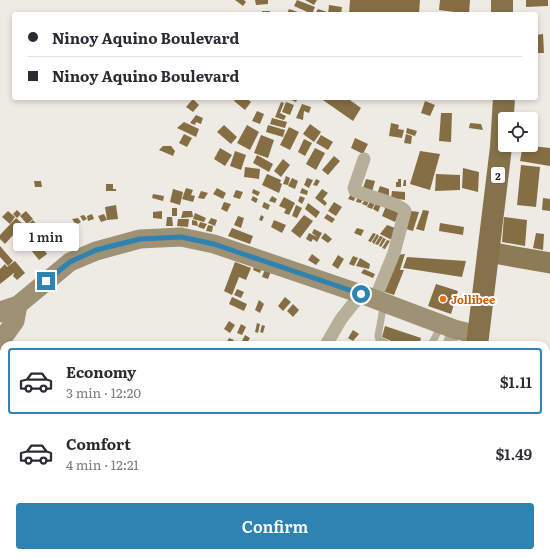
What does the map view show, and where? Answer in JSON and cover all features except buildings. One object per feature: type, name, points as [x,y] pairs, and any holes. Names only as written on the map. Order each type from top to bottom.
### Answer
[{"type":"highway","points":[[502,0],[502,12]]},
{"type":"highway","name":"2","points":[[478,340],[501,147],[504,100]]},
{"type":"main road","points":[[0,313],[3,310],[18,305],[70,262],[96,250],[140,239],[181,237],[214,244],[373,299],[448,332],[478,340]]},
{"type":"main road","points":[[488,252],[550,263]]},
{"type":"main road","points":[[1,341],[15,321],[18,305]]},
{"type":"street","points":[[328,341],[341,319],[373,299],[394,253],[405,210],[403,207],[355,191],[354,188],[364,159]]},
{"type":"lane","points":[[373,299],[378,336],[379,340],[381,341]]},
{"type":"lane","points":[[436,341],[448,332]]},
{"type":"place","name":"Jollibee","points":[[443,299]]},
{"type":"route","points":[[46,281],[70,262],[96,250],[140,239],[181,237],[214,244],[361,294]]}]
